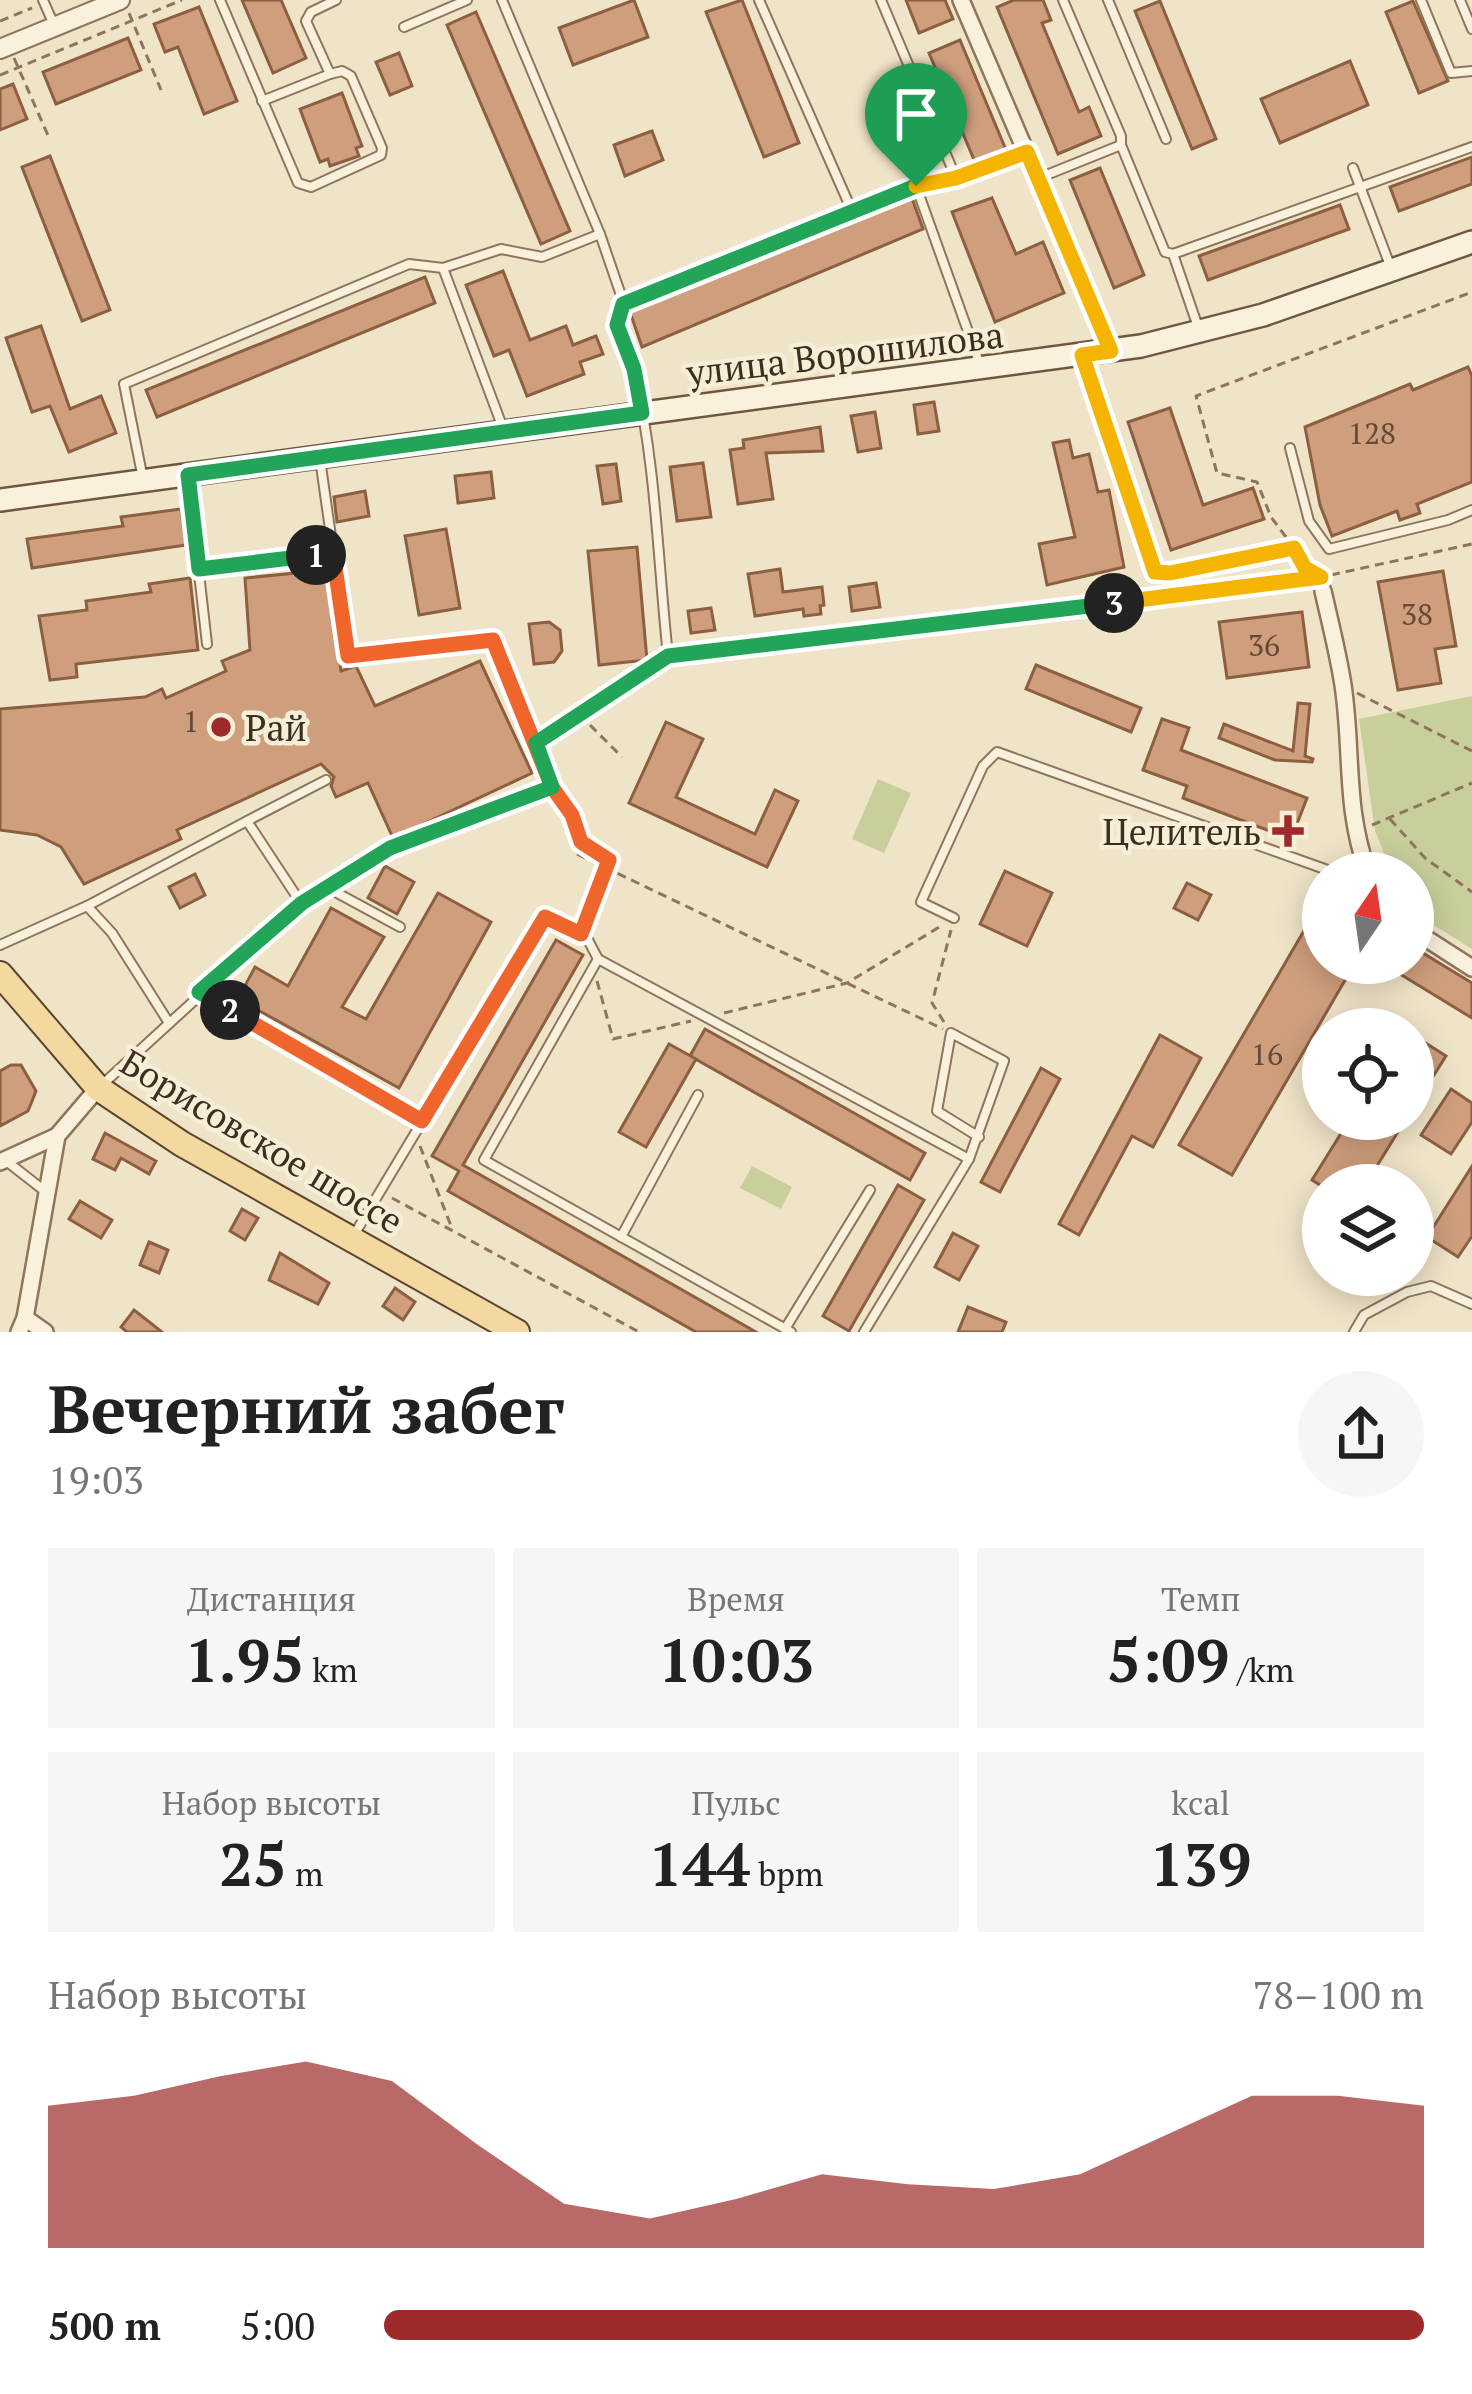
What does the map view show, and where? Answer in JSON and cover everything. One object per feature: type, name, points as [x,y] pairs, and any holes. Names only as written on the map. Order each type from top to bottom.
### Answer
[{"type":"main road","name":"улица Ворошилова","points":[[0,500],[1111,351],[1201,334],[1472,242]]},
{"type":"main road","name":"Борисовское шоссе","points":[[0,974],[98,1088],[182,1144],[517,1332]]},
{"type":"street","points":[[3,48],[121,0]]},
{"type":"street","points":[[962,0],[1111,351]]},
{"type":"street","points":[[1322,584],[1344,688],[1348,794],[1361,852]]},
{"type":"street","points":[[1434,944],[1472,968]]},
{"type":"street","points":[[2,1161],[57,1136],[98,1088]]},
{"type":"street","points":[[45,1332],[22,1325],[57,1136]]},
{"type":"lane","points":[[220,0],[262,101],[298,183],[311,187],[381,155],[351,76],[342,71],[262,101]]},
{"type":"lane","points":[[330,74],[306,21],[310,12],[336,0]]},
{"type":"lane","points":[[404,27],[467,0]]},
{"type":"lane","points":[[502,0],[600,234],[623,304],[617,325],[634,369],[642,413],[668,656],[536,743]]},
{"type":"lane","points":[[759,0],[852,211]]},
{"type":"lane","points":[[881,0],[956,178]]},
{"type":"lane","points":[[1063,0],[1165,251],[1173,254],[1472,147]]},
{"type":"lane","points":[[1108,0],[1166,140]]},
{"type":"lane","points":[[1420,0],[1450,73],[1472,70]]},
{"type":"lane","points":[[1460,0],[1472,29]]},
{"type":"lane","points":[[44,1],[55,26]]},
{"type":"lane","points":[[1037,178],[1121,145]]},
{"type":"lane","points":[[623,304],[916,186],[956,178],[1027,152]]},
{"type":"lane","points":[[1353,168],[1392,270]]},
{"type":"lane","points":[[916,186],[981,368]]},
{"type":"lane","points":[[143,481],[124,384],[409,264],[443,268],[501,249],[542,257],[600,234]]},
{"type":"lane","points":[[1173,254],[1201,334]]},
{"type":"lane","points":[[443,268],[505,432]]},
{"type":"lane","points":[[1082,355],[1155,572],[1294,548],[1322,584]]},
{"type":"lane","points":[[1289,448],[1309,521],[1329,549],[1472,510]]},
{"type":"lane","points":[[98,1088],[302,903],[390,848],[552,787],[493,640],[348,656],[320,457]]},
{"type":"lane","points":[[188,475],[207,644]]},
{"type":"lane","points":[[199,569],[333,553]]},
{"type":"lane","points":[[955,918],[921,902],[983,766],[997,752],[1302,861]]},
{"type":"lane","points":[[0,945],[88,906],[326,780]]},
{"type":"lane","points":[[247,821],[302,903]]},
{"type":"lane","points":[[327,887],[400,927]]},
{"type":"lane","points":[[88,906],[112,933],[169,1023]]},
{"type":"lane","points":[[351,1240],[545,917],[581,934],[598,958],[968,1159]]},
{"type":"lane","points":[[598,958],[484,1160],[788,1330],[870,1190]]},
{"type":"lane","points":[[865,1332],[968,1159],[979,1137],[1004,1061],[951,1033],[937,1111],[979,1137]]},
{"type":"lane","points":[[621,1237],[698,1095]]},
{"type":"lane","points":[[2,1161],[46,1192]]},
{"type":"lane","points":[[1354,1332],[1364,1315],[1407,1292],[1431,1286],[1472,1304]]},
{"type":"path","points":[[121,0],[160,90]]},
{"type":"path","points":[[0,75],[182,0]]},
{"type":"path","points":[[0,21],[44,1]]},
{"type":"path","points":[[3,48],[19,67],[50,140]]},
{"type":"path","points":[[1294,548],[1271,517],[1257,482],[1216,473],[1196,396],[1472,292]]},
{"type":"path","points":[[668,656],[1322,584],[1472,544]]},
{"type":"path","points":[[1344,688],[1376,699],[1472,751]]},
{"type":"path","points":[[580,715],[622,757]]},
{"type":"path","points":[[1354,833],[1472,782]]},
{"type":"path","points":[[552,787],[572,815],[581,842],[609,860],[581,934]]},
{"type":"path","points":[[1389,818],[1425,858],[1472,892]]},
{"type":"path","points":[[577,854],[951,1033]]},
{"type":"path","points":[[847,982],[955,918]]},
{"type":"path","points":[[951,1033],[932,1003],[955,918]]},
{"type":"path","points":[[199,992],[422,1121]]},
{"type":"path","points":[[415,1133],[452,1229]]},
{"type":"path","points":[[380,1191],[640,1332]]},
{"type":"green space","points":[[1472,696],[1472,949],[1434,925],[1434,852],[1384,852],[1375,831],[1359,719]]},
{"type":"green space","points":[[878,779],[911,793],[884,853],[852,839]]},
{"type":"green space","points":[[752,1166],[792,1187],[781,1209],[740,1188]]},
{"type":"building","points":[[242,0],[281,0],[306,58],[273,73]]},
{"type":"building","points":[[634,0],[648,37],[573,65],[559,28]]},
{"type":"building","points":[[742,0],[799,143],[764,157],[706,12]]},
{"type":"building","points":[[906,0],[945,0],[953,19],[919,33]]},
{"type":"building","points":[[1014,0],[1043,0],[1051,20],[1042,23],[1079,112],[1089,107],[1101,136],[1058,154],[997,7]]},
{"type":"building","points":[[1160,1],[1216,139],[1192,149],[1135,11]]},
{"type":"building","points":[[1413,1],[1448,81],[1419,93],[1386,12]]},
{"type":"building","points":[[199,7],[237,101],[204,114],[178,47],[165,52],[154,24]]},
{"type":"building","points":[[476,12],[570,231],[541,244],[447,25]]},
{"type":"building","points":[[128,38],[141,70],[56,104],[43,72]]},
{"type":"building","points":[[960,40],[1006,150],[975,162],[929,53]]},
{"type":"building","points":[[399,53],[412,86],[390,95],[376,62]]},
{"type":"building","points":[[1350,61],[1368,105],[1280,143],[1261,99]]},
{"type":"building","points":[[13,84],[27,119],[0,130],[0,89]]},
{"type":"building","points":[[342,93],[362,146],[356,148],[359,156],[330,166],[328,159],[320,162],[300,109]]},
{"type":"building","points":[[652,131],[663,160],[625,176],[614,145]]},
{"type":"building","points":[[50,156],[110,310],[82,321],[22,167]]},
{"type":"building","points":[[1472,157],[1472,184],[1399,211],[1390,187]]},
{"type":"building","points":[[1100,168],[1144,275],[1114,288],[1070,180]]},
{"type":"building","points":[[912,198],[923,229],[642,347],[630,312]]},
{"type":"building","points":[[992,198],[1016,254],[1043,242],[1064,293],[995,322],[952,212]]},
{"type":"building","points":[[1340,205],[1349,229],[1208,280],[1199,256]]},
{"type":"building","points":[[503,271],[530,340],[566,326],[573,345],[596,336],[603,354],[580,362],[584,374],[527,396],[509,350],[494,356],[466,285]]},
{"type":"building","points":[[425,277],[435,303],[157,417],[146,390]]},
{"type":"building","points":[[41,326],[70,409],[101,396],[116,433],[69,452],[50,406],[32,412],[6,338]]},
{"type":"building","points":[[1468,367],[1472,376],[1472,482],[1417,504],[1420,513],[1400,520],[1397,511],[1332,536],[1320,505],[1305,427],[1410,384],[1413,390]]},
{"type":"building","points":[[934,402],[939,431],[918,434],[914,405]]},
{"type":"building","points":[[1170,408],[1203,505],[1253,488],[1264,519],[1171,550],[1128,422]]},
{"type":"building","points":[[875,412],[881,448],[858,452],[851,416]]},
{"type":"building","points":[[820,427],[823,451],[766,453],[773,499],[738,504],[730,450],[744,448],[743,440]]},
{"type":"building","points":[[1069,440],[1073,458],[1089,454],[1098,492],[1109,490],[1124,567],[1047,585],[1039,544],[1075,537],[1053,443]]},
{"type":"building","points":[[703,463],[711,517],[677,521],[670,467]]},
{"type":"building","points":[[616,464],[621,501],[603,504],[597,466]]},
{"type":"building","points":[[491,472],[494,498],[458,503],[455,476]]},
{"type":"building","points":[[365,491],[369,516],[337,522],[334,497]]},
{"type":"building","points":[[181,509],[186,545],[32,568],[27,539],[123,526],[121,517]]},
{"type":"building","points":[[446,529],[460,608],[419,615],[405,536]]},
{"type":"building","points":[[637,547],[647,660],[599,665],[588,551]]},
{"type":"building","points":[[780,569],[783,592],[822,587],[821,614],[804,616],[803,609],[755,616],[748,574]]},
{"type":"building","points":[[327,570],[341,671],[356,666],[375,706],[480,661],[532,773],[393,838],[368,783],[336,797],[331,786],[334,777],[321,764],[177,830],[181,839],[84,884],[61,847],[37,835],[0,830],[0,709],[145,697],[162,689],[166,698],[226,671],[222,661],[250,650],[245,578]]},
{"type":"building","points":[[1443,571],[1456,646],[1435,649],[1441,683],[1398,690],[1378,582]]},
{"type":"building","points":[[190,578],[198,650],[76,664],[77,677],[50,680],[39,616],[87,610],[86,601],[151,592],[149,584]]},
{"type":"building","points":[[876,583],[880,607],[852,611],[849,587]]},
{"type":"building","points":[[711,608],[715,630],[691,633],[688,611]]},
{"type":"building","points":[[1302,612],[1309,667],[1227,678],[1219,622]]},
{"type":"building","points":[[549,622],[560,630],[562,651],[554,662],[534,664],[529,624]]},
{"type":"building","points":[[1036,665],[1141,708],[1131,732],[1026,689]]},
{"type":"building","points":[[1298,703],[1310,704],[1305,756],[1312,762],[1275,760],[1219,738],[1224,724],[1293,751]]},
{"type":"building","points":[[1162,719],[1189,728],[1181,750],[1307,798],[1291,839],[1183,798],[1187,786],[1143,770]]},
{"type":"building","points":[[666,722],[703,739],[676,797],[755,834],[775,790],[798,801],[767,867],[629,803]]},
{"type":"building","points":[[385,866],[414,882],[397,914],[368,898]]},
{"type":"building","points":[[1005,871],[1052,893],[1027,946],[980,924]]},
{"type":"building","points":[[195,874],[205,895],[180,908],[169,887]]},
{"type":"building","points":[[1187,883],[1211,895],[1198,920],[1174,908]]},
{"type":"building","points":[[438,893],[491,922],[399,1088],[238,999],[255,967],[288,986],[331,908],[384,937],[342,1007],[366,1019]]},
{"type":"building","points":[[1302,934],[1302,984],[1343,984],[1329,1008],[1302,1008],[1302,1054],[1232,1175],[1179,1145]]},
{"type":"building","points":[[556,940],[583,955],[463,1165],[756,1332],[696,1332],[448,1191],[459,1171],[432,1156]]},
{"type":"building","points":[[1434,960],[1472,983],[1472,1018],[1416,984],[1434,984]]},
{"type":"building","points":[[705,1029],[925,1153],[910,1180],[690,1056]]},
{"type":"building","points":[[1160,1035],[1201,1058],[1153,1147],[1132,1136],[1079,1235],[1059,1224]]},
{"type":"building","points":[[669,1044],[696,1059],[646,1147],[619,1132]]},
{"type":"building","points":[[1434,1048],[1446,1056],[1434,1075]]},
{"type":"building","points":[[21,1065],[36,1091],[28,1111],[0,1126],[0,1071]]},
{"type":"building","points":[[1041,1068],[1060,1079],[1000,1192],[981,1182]]},
{"type":"building","points":[[1451,1089],[1472,1103],[1472,1122],[1451,1154],[1429,1140],[1434,1140],[1434,1115]]},
{"type":"building","points":[[105,1133],[156,1161],[149,1174],[121,1158],[115,1170],[93,1159]]},
{"type":"building","points":[[1337,1140],[1393,1140],[1378,1164],[1322,1164]]},
{"type":"building","points":[[1472,1166],[1472,1236],[1458,1257],[1434,1242],[1434,1226]]},
{"type":"building","points":[[898,1185],[924,1200],[849,1331],[823,1316]]},
{"type":"building","points":[[80,1201],[112,1220],[101,1238],[69,1219]]},
{"type":"building","points":[[242,1209],[258,1218],[245,1240],[230,1231]]},
{"type":"building","points":[[953,1233],[978,1246],[959,1280],[935,1267]]},
{"type":"building","points":[[149,1242],[168,1250],[159,1273],[140,1265]]},
{"type":"building","points":[[280,1253],[329,1283],[318,1304],[269,1280]]},
{"type":"building","points":[[395,1288],[415,1302],[403,1320],[383,1306]]},
{"type":"building","points":[[968,1307],[1006,1322],[1002,1332],[958,1332]]},
{"type":"building","points":[[134,1310],[162,1332],[127,1332],[121,1327]]},
{"type":"place","name":"Рай","points":[[221,727]]},
{"type":"place","name":"Целитель","points":[[1288,831]]},
{"type":"route","points":[[916,186],[623,304],[617,325],[634,369],[642,413],[188,475],[199,569],[333,553],[348,656],[493,640],[552,787],[572,815],[581,842],[609,860],[581,934],[545,917],[422,1121],[199,992],[302,903],[390,848],[552,787],[536,743],[668,656],[1321,577],[1305,568],[1294,548],[1155,572],[1082,355],[1111,351],[1027,152],[956,178],[916,186]]}]
